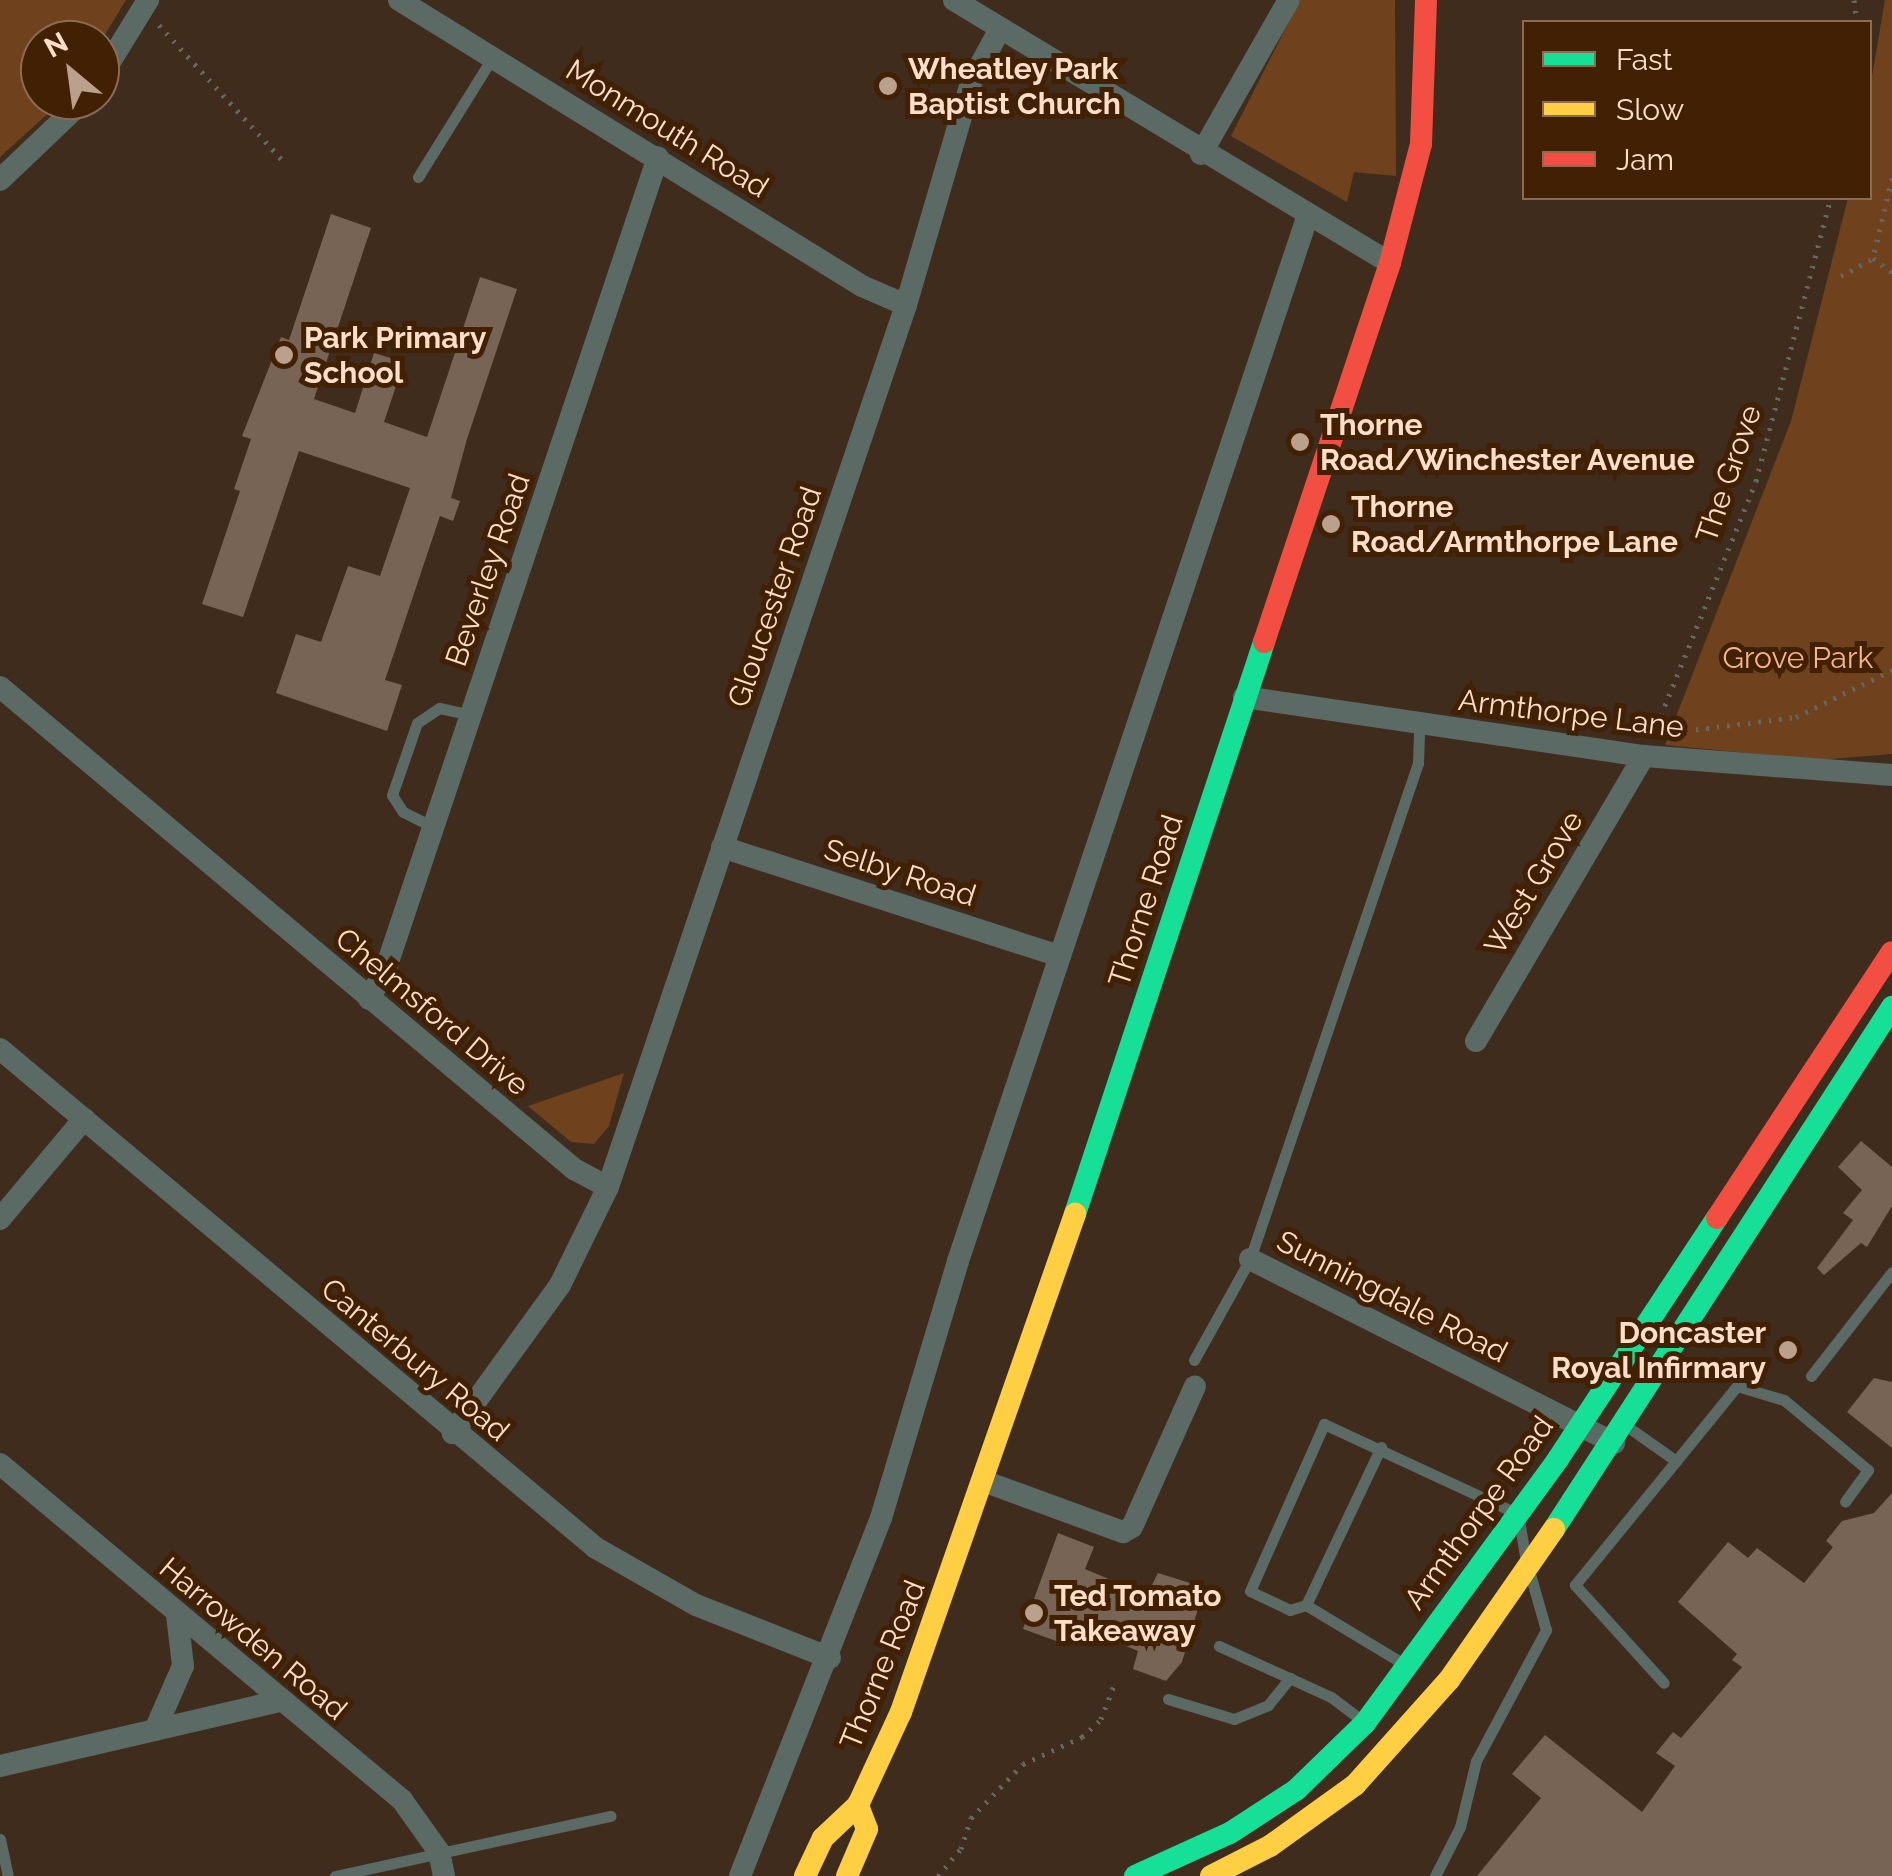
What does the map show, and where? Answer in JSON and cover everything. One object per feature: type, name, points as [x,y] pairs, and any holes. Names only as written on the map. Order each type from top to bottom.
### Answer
[{"type":"street","name":"Monmouth Road","points":[[399,0],[862,286],[906,305]]},
{"type":"street","points":[[954,0],[1307,218],[1390,263]]},
{"type":"street","points":[[1201,154],[1290,0]]},
{"type":"street","name":"Thorne Road","points":[[805,1876],[823,1838],[858,1806],[901,1712],[986,1482],[1390,263],[1421,144],[1426,0]]},
{"type":"street","points":[[120,46],[146,4]]},
{"type":"street","name":"Gloucester Road","points":[[608,1187],[906,305],[972,82],[1000,29]]},
{"type":"street","points":[[0,180],[63,120]]},
{"type":"street","name":"Beverley Road","points":[[369,999],[386,968],[658,157]]},
{"type":"street","name":"Thorne Road","points":[[740,1876],[830,1658],[1307,218]]},
{"type":"street","name":"Chelmsford Drive","points":[[0,687],[574,1169],[608,1187]]},
{"type":"street","name":"Armthorpe Lane","points":[[1244,697],[1420,725],[1649,746],[1892,775]]},
{"type":"street","name":"West Grove","points":[[1476,1041],[1649,746]]},
{"type":"street","name":"Selby Road","points":[[722,846],[1060,956]]},
{"type":"street","name":"Armthorpe Road","points":[[1135,1876],[1230,1833],[1279,1800],[1365,1723],[1579,1426],[1892,952]]},
{"type":"street","points":[[1211,1876],[1270,1846],[1355,1785],[1449,1680],[1620,1435],[1892,1005]]},
{"type":"street","name":"Canterbury Road","points":[[0,1049],[453,1433],[596,1548],[644,1578],[830,1658]]},
{"type":"street","points":[[0,1219],[84,1119]]},
{"type":"street","points":[[453,1433],[560,1285],[608,1187]]},
{"type":"street","name":"Sunningdale Road","points":[[1250,1258],[1579,1426],[1620,1435]]},
{"type":"street","points":[[986,1482],[1123,1532],[1132,1527],[1196,1386]]},
{"type":"street","name":"Harrowden Road","points":[[0,1464],[402,1800],[439,1852],[444,1876]]},
{"type":"street","points":[[155,1730],[183,1666],[177,1615]]},
{"type":"street","points":[[0,1766],[279,1701]]},
{"type":"street","name":"Thorne Road","points":[[847,1876],[867,1830],[858,1806]]},
{"type":"lane","points":[[418,178],[493,57]]},
{"type":"lane","points":[[433,827],[403,812],[392,794],[417,723],[439,708],[471,715]]},
{"type":"lane","points":[[1194,1360],[1250,1258],[1418,763],[1420,725]]},
{"type":"lane","points":[[1869,988],[1892,1005]]},
{"type":"lane","points":[[1811,1376],[1892,1272]]},
{"type":"lane","points":[[1664,1682],[1575,1585],[1737,1386],[1784,1400],[1868,1470],[1845,1502]]},
{"type":"lane","points":[[1381,1447],[1306,1605],[1290,1610],[1250,1591],[1324,1424],[1381,1447],[1518,1514],[1528,1570],[1546,1630],[1476,1761],[1460,1828],[1435,1876]]},
{"type":"lane","points":[[1620,1435],[1676,1461]]},
{"type":"lane","points":[[1306,1605],[1407,1665]]},
{"type":"lane","points":[[1219,1646],[1290,1678],[1365,1723]]},
{"type":"lane","points":[[1168,1699],[1213,1716],[1251,1716],[1290,1678]]},
{"type":"lane","points":[[335,1876],[611,1816]]},
{"type":"lane","points":[[0,1840],[8,1876]]},
{"type":"path","points":[[146,4],[283,161]]},
{"type":"path","points":[[1841,276],[1872,258],[1892,178]]},
{"type":"path","name":"The Grove","points":[[1649,746],[1756,481],[1830,200]]},
{"type":"path","points":[[1872,258],[1892,273]]},
{"type":"path","points":[[1649,746],[1796,717],[1892,670]]},
{"type":"path","points":[[938,1876],[961,1850],[970,1818],[1023,1764],[1082,1737],[1102,1719],[1116,1683]]},
{"type":"green space","points":[[0,0],[126,0],[114,20],[20,20],[20,120],[41,120],[0,157]]},
{"type":"green space","points":[[1300,0],[1395,0],[1396,176],[1354,172],[1347,202],[1231,136]]},
{"type":"green space","name":"Grove Park","points":[[1885,0],[1892,0],[1892,754],[1818,760],[1665,745],[1791,421],[1847,200],[1872,200],[1872,76]]},
{"type":"green space","points":[[624,1073],[609,1126],[594,1144],[571,1142],[528,1106]]},
{"type":"building","points":[[331,214],[371,228],[314,399],[355,413],[374,353],[404,362],[384,422],[427,437],[480,277],[517,289],[451,498],[460,501],[453,521],[440,516],[385,680],[402,685],[387,731],[276,693],[296,634],[321,642],[348,566],[380,576],[410,488],[299,451],[243,617],[202,604],[240,491],[234,489],[251,439],[242,436],[281,337],[289,340]]},
{"type":"building","points":[[1861,1141],[1892,1167],[1892,1206],[1867,1247],[1861,1243],[1824,1275],[1817,1268],[1853,1220],[1843,1213],[1862,1190],[1838,1167]]},
{"type":"building","points":[[1874,1378],[1892,1382],[1892,1448],[1847,1412]]},
{"type":"building","points":[[1892,1493],[1892,1876],[1477,1876],[1541,1798],[1512,1774],[1545,1735],[1642,1812],[1675,1766],[1656,1753],[1673,1732],[1681,1738],[1742,1667],[1732,1660],[1737,1654],[1678,1602],[1728,1542],[1748,1558],[1757,1548],[1804,1583],[1833,1547],[1826,1541],[1842,1521],[1874,1513]]},
{"type":"building","points":[[1058,1533],[1094,1547],[1085,1569],[1147,1595],[1158,1573],[1190,1583],[1186,1597],[1200,1602],[1182,1662],[1166,1681],[1133,1669],[1138,1651],[1067,1621],[1059,1642],[1023,1629]]},
{"type":"traffic: fast","points":[[1075,1214],[1264,642]]},
{"type":"traffic: fast","points":[[1554,1529],[1892,1007]]},
{"type":"traffic: fast","points":[[1135,1876],[1230,1833],[1296,1790],[1365,1723],[1558,1459],[1717,1218]]},
{"type":"traffic: slow","points":[[805,1876],[823,1838],[858,1805],[901,1712],[1075,1214]]},
{"type":"traffic: slow","points":[[1211,1876],[1270,1846],[1355,1785],[1449,1680],[1554,1529]]},
{"type":"traffic: slow","points":[[847,1876],[867,1829],[858,1805]]},
{"type":"traffic: jam","points":[[1264,642],[1390,263],[1421,144],[1426,0]]},
{"type":"traffic: jam","points":[[1717,1218],[1892,952]]},
{"type":"place","name":"Wheatley Park Baptist Church","points":[[888,86]]},
{"type":"place","name":"Park Primary School","points":[[284,355]]},
{"type":"place","name":"Thorne Road/Winchester Avenue","points":[[1300,442]]},
{"type":"place","name":"Thorne Road/Armthorpe Lane","points":[[1331,524]]},
{"type":"place","name":"Doncaster Royal Infirmary","points":[[1788,1350]]},
{"type":"place","name":"Ted Tomato Takeaway","points":[[1034,1613]]}]
